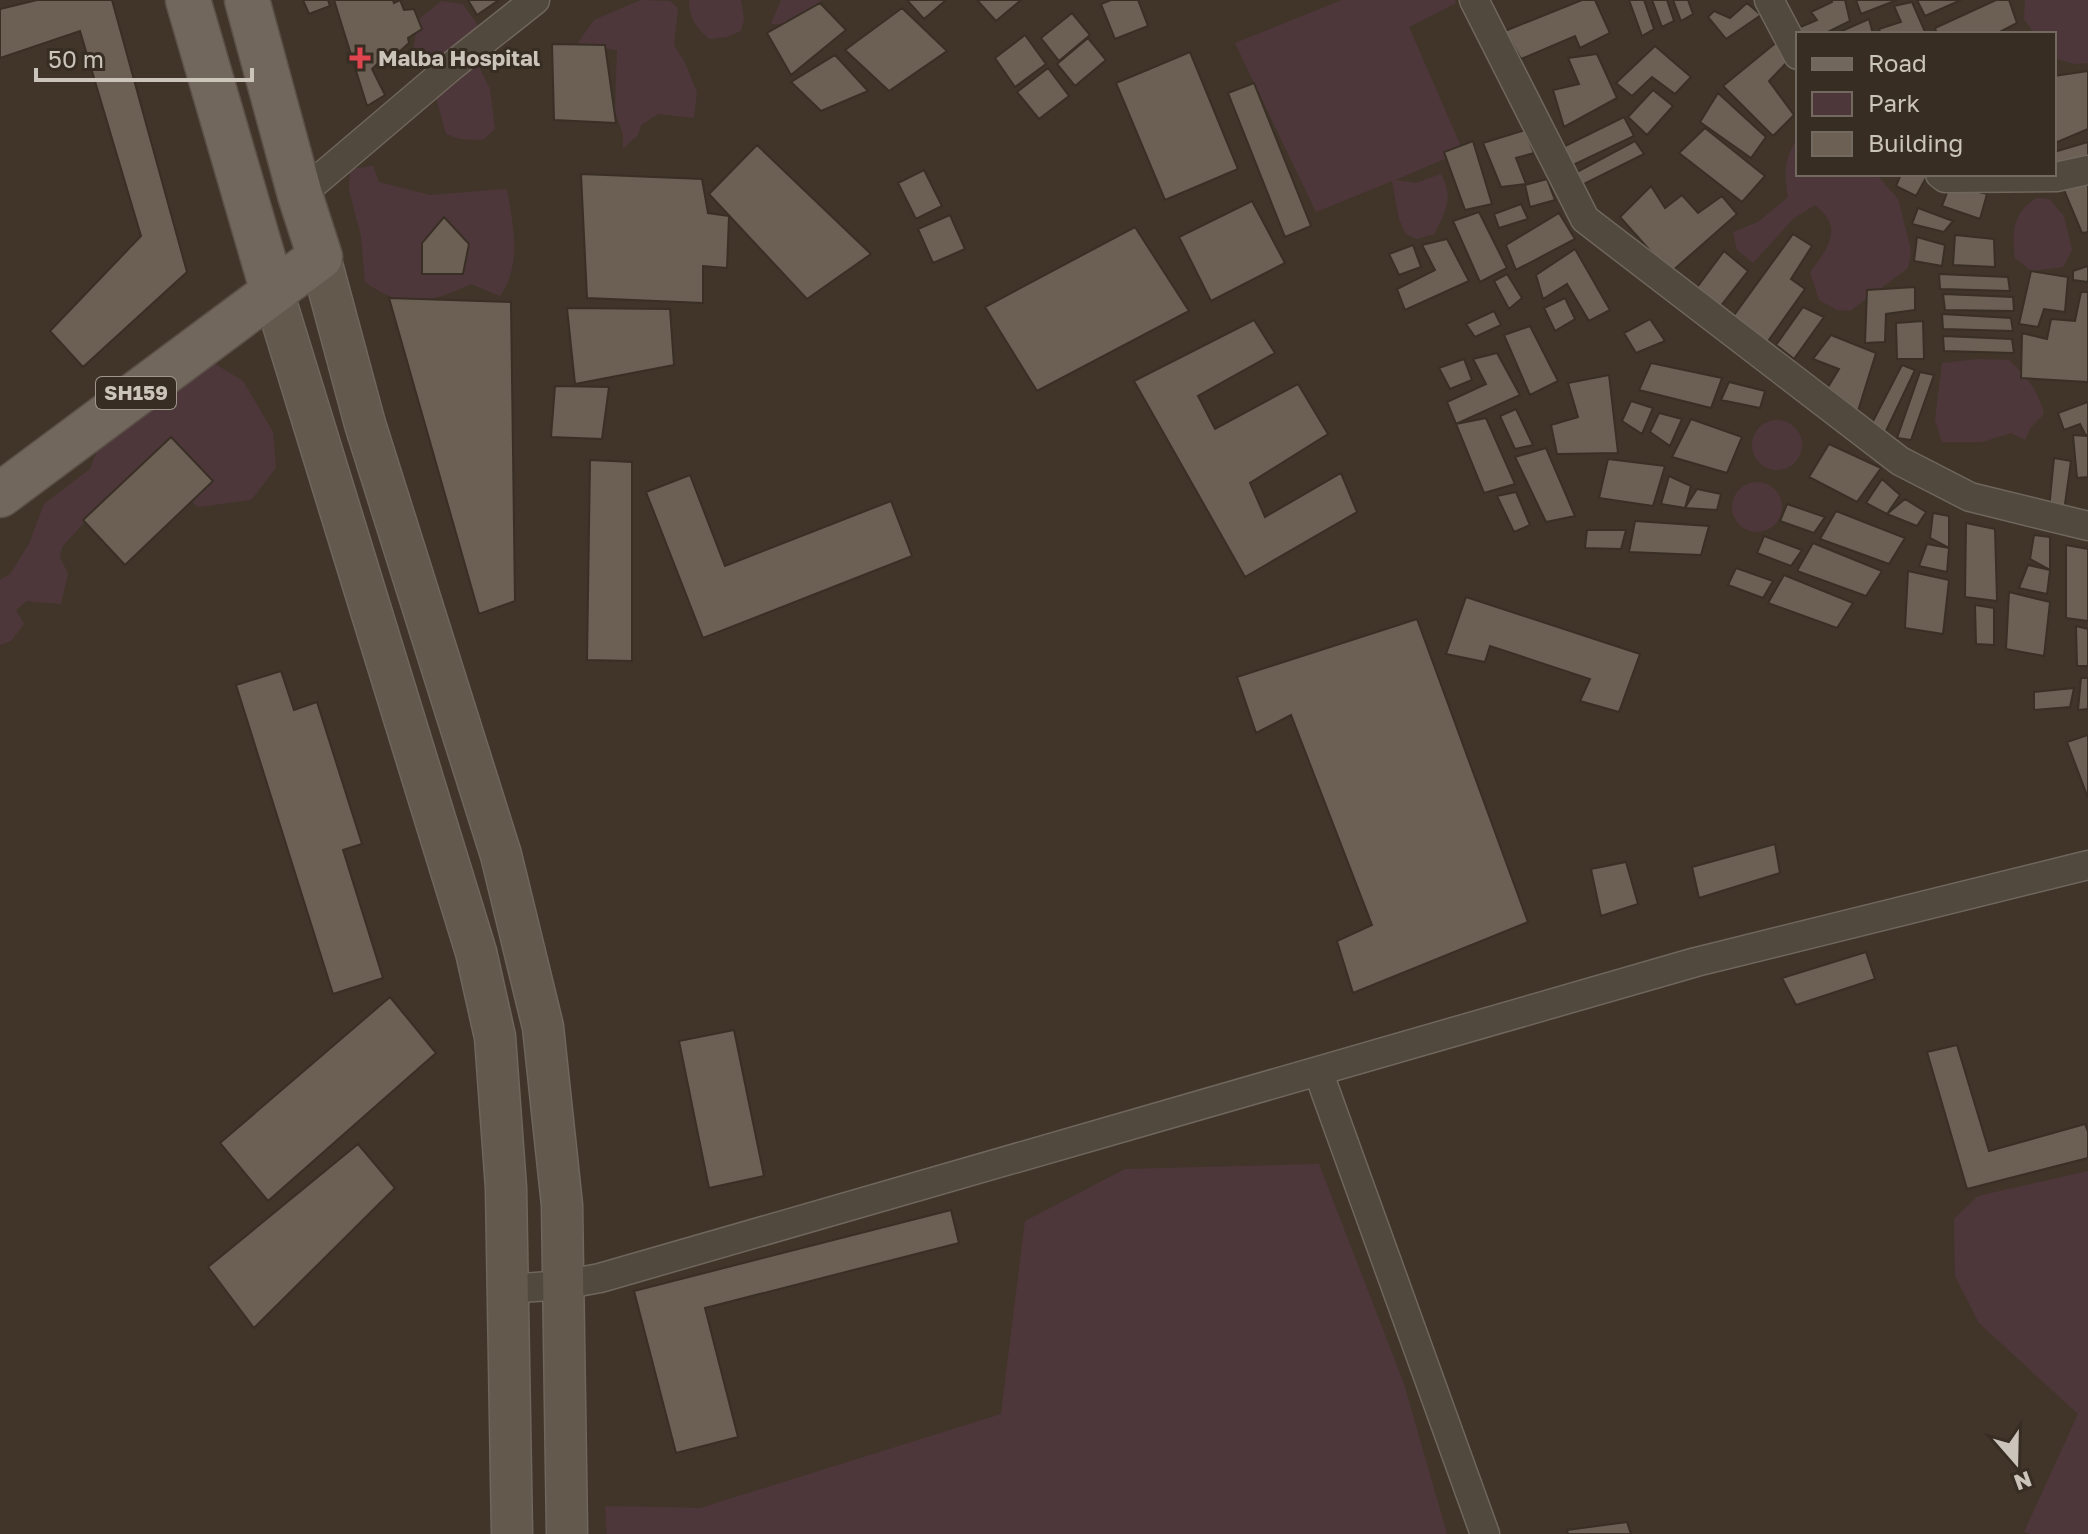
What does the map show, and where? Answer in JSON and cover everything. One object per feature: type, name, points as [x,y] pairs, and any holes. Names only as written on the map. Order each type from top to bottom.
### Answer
[{"type":"main road","points":[[188,0],[273,292],[476,952],[495,1037],[506,1188],[512,1534]]},
{"type":"main road","points":[[247,0],[365,424],[501,855],[543,1027],[562,1205],[567,1534]]},
{"type":"main road","name":"SH159","points":[[0,495],[320,257]]},
{"type":"main road","points":[[495,1037],[543,1027]]},
{"type":"street","points":[[300,195],[535,0]]},
{"type":"street","points":[[1474,0],[1585,219],[1900,461],[1970,497],[2088,526]]},
{"type":"street","points":[[1769,0],[1796,51]]},
{"type":"street","points":[[1942,176],[2056,177],[2088,170]]},
{"type":"street","points":[[507,1289],[562,1285],[600,1278],[1696,962],[2088,865]]},
{"type":"street","points":[[1318,1071],[1485,1534]]},
{"type":"green space","points":[[641,0],[670,1],[678,8],[674,45],[697,92],[694,118],[658,114],[641,125],[638,135],[623,149],[623,134],[615,112],[617,50],[577,44],[594,20]]},
{"type":"green space","points":[[689,0],[741,0],[744,19],[741,31],[727,37],[709,39],[694,22]]},
{"type":"green space","points":[[781,0],[821,0],[800,19],[771,24]]},
{"type":"green space","points":[[1342,0],[1455,0],[1456,3],[1409,27],[1463,151],[1395,180],[1416,183],[1441,174],[1448,197],[1434,234],[1417,239],[1406,234],[1399,219],[1392,181],[1316,212],[1235,43]]},
{"type":"green space","points":[[2025,0],[2088,0],[2088,63],[2074,64],[2056,59],[2056,32],[2034,32],[2024,19]]},
{"type":"green space","points":[[441,1],[463,4],[477,24],[477,46],[435,67],[412,57],[418,20]]},
{"type":"green space","points":[[477,63],[490,89],[495,129],[483,140],[460,139],[446,134],[434,90]]},
{"type":"green space","points":[[1796,142],[1796,176],[1878,176],[1898,199],[1911,251],[1908,268],[1850,311],[1837,310],[1819,300],[1810,272],[1823,255],[1831,230],[1824,213],[1815,205],[1794,218],[1753,263],[1737,250],[1733,232],[1758,222],[1788,197],[1786,166]]},
{"type":"green space","points":[[373,166],[379,182],[430,195],[507,189],[514,244],[511,272],[500,296],[471,284],[430,299],[405,300],[379,291],[365,282],[361,236],[349,190],[350,169]]},
{"type":"green space","points":[[2037,198],[2049,199],[2064,216],[2072,250],[2063,267],[2031,271],[2015,258],[2016,224],[2023,209]]},
{"type":"green space","points":[[2009,360],[2035,391],[2044,414],[2031,427],[2025,440],[2011,433],[1982,442],[1942,442],[1935,420],[1942,363]]},
{"type":"green space","points":[[212,362],[243,381],[273,432],[276,468],[251,500],[198,507],[184,495],[99,506],[62,547],[60,558],[68,573],[61,604],[27,601],[16,610],[24,624],[11,641],[0,645],[0,580],[10,574],[29,544],[44,504],[90,469],[108,423]]},
{"type":"green space","points":[[1777,420],[1795,427],[1802,445],[1795,463],[1777,470],[1759,463],[1752,445],[1759,427]]},
{"type":"green space","points":[[1757,482],[1775,489],[1782,507],[1775,525],[1757,532],[1739,525],[1732,507],[1739,489]]},
{"type":"green space","points":[[1319,1164],[1404,1384],[1447,1534],[607,1534],[605,1506],[700,1508],[1001,1414],[1025,1221],[1125,1169]]},
{"type":"green space","points":[[2088,1171],[2088,1534],[2031,1534],[2024,1532],[2078,1414],[1979,1323],[1955,1276],[1954,1219],[1978,1196]]},
{"type":"building","points":[[37,0],[112,0],[187,272],[83,367],[50,331],[141,236],[80,31],[0,58],[0,9]]},
{"type":"building","points":[[303,0],[328,0],[330,6],[309,14]]},
{"type":"building","points":[[334,0],[393,0],[394,3],[400,0],[404,10],[414,9],[422,29],[408,38],[409,43],[399,52],[393,49],[372,69],[385,95],[367,106]]},
{"type":"building","points":[[468,0],[499,0],[477,15]]},
{"type":"building","points":[[907,0],[946,0],[924,19]]},
{"type":"building","points":[[977,0],[1021,0],[996,21]]},
{"type":"building","points":[[1111,0],[1138,0],[1148,26],[1115,39],[1101,4]]},
{"type":"building","points":[[1582,0],[1595,0],[1610,33],[1580,48],[1575,36],[1521,59],[1505,31]]},
{"type":"building","points":[[1629,0],[1644,0],[1654,29],[1642,36]]},
{"type":"building","points":[[1652,0],[1667,0],[1674,21],[1662,27]]},
{"type":"building","points":[[1673,0],[1688,0],[1693,14],[1681,21]]},
{"type":"building","points":[[1845,0],[1850,21],[1828,32],[1800,32],[1798,28],[1817,20],[1811,12],[1832,2]]},
{"type":"building","points":[[1856,0],[1897,0],[1861,14]]},
{"type":"building","points":[[1917,0],[1961,0],[1925,16]]},
{"type":"building","points":[[1996,0],[2009,0],[2017,23],[2000,32],[1936,32],[1935,28]]},
{"type":"building","points":[[1912,2],[1925,32],[1880,32],[1879,29],[1901,22],[1894,6]]},
{"type":"building","points":[[820,3],[846,30],[791,75],[767,33]]},
{"type":"building","points":[[1747,3],[1761,15],[1726,39],[1708,17],[1714,11],[1730,18]]},
{"type":"building","points":[[902,8],[947,51],[889,91],[845,50]]},
{"type":"building","points":[[1072,13],[1090,35],[1059,61],[1041,38]]},
{"type":"building","points":[[1869,19],[1872,32],[1840,32]]},
{"type":"building","points":[[1025,35],[1046,64],[1015,87],[995,58]]},
{"type":"building","points":[[1088,38],[1106,60],[1075,86],[1057,64]]},
{"type":"building","points":[[1778,41],[1792,57],[1769,81],[1794,115],[1773,136],[1723,86]]},
{"type":"building","points":[[552,44],[605,45],[616,123],[554,120]]},
{"type":"building","points":[[1655,46],[1691,77],[1675,94],[1652,77],[1632,96],[1616,83]]},
{"type":"building","points":[[1190,52],[1238,169],[1165,200],[1116,83]]},
{"type":"building","points":[[1597,54],[1617,98],[1564,127],[1553,90],[1579,84],[1568,58]]},
{"type":"building","points":[[835,55],[868,91],[821,111],[791,82]]},
{"type":"building","points":[[1048,68],[1069,96],[1039,119],[1017,92]]},
{"type":"building","points":[[2088,71],[2088,129],[2056,143],[2056,76]]},
{"type":"building","points":[[1254,83],[1311,226],[1285,237],[1228,93]]},
{"type":"building","points":[[1653,90],[1673,106],[1647,135],[1628,117]]},
{"type":"building","points":[[1718,93],[1766,137],[1751,158],[1700,122]]},
{"type":"building","points":[[1624,117],[1634,136],[1571,166],[1561,148]]},
{"type":"building","points":[[1705,128],[1765,176],[1742,202],[1679,153]]},
{"type":"building","points":[[1525,130],[1534,153],[1516,158],[1526,184],[1501,187],[1483,143]]},
{"type":"building","points":[[1473,141],[1492,204],[1465,210],[1444,152]]},
{"type":"building","points":[[1635,141],[1644,154],[1582,185],[1573,174]]},
{"type":"building","points":[[2088,142],[2088,160],[2056,165],[2056,151]]},
{"type":"building","points":[[757,145],[871,254],[807,299],[709,194]]},
{"type":"building","points":[[924,170],[942,206],[916,219],[898,183]]},
{"type":"building","points":[[581,174],[702,179],[708,213],[729,216],[727,268],[703,266],[703,303],[587,298]]},
{"type":"building","points":[[1900,176],[1927,176],[1916,196],[1896,186]]},
{"type":"building","points":[[2088,178],[2088,232],[2082,233],[2061,183]]},
{"type":"building","points":[[1547,179],[1555,200],[1530,207],[1525,185]]},
{"type":"building","points":[[1950,185],[1987,194],[1980,219],[1942,206]]},
{"type":"building","points":[[1651,186],[1665,208],[1682,195],[1698,213],[1722,196],[1737,214],[1670,273],[1620,217]]},
{"type":"building","points":[[1252,201],[1285,263],[1211,301],[1179,237]]},
{"type":"building","points":[[1521,204],[1528,219],[1499,228],[1494,214]]},
{"type":"building","points":[[1918,208],[1953,221],[1944,232],[1912,224]]},
{"type":"building","points":[[1479,212],[1507,268],[1480,282],[1453,221]]},
{"type":"building","points":[[1559,213],[1575,239],[1516,270],[1506,245]]},
{"type":"building","points":[[950,215],[965,249],[933,263],[918,229]]},
{"type":"building","points":[[444,217],[469,244],[463,274],[422,274],[422,243]]},
{"type":"building","points":[[1135,227],[1189,311],[1037,391],[985,307]]},
{"type":"building","points":[[1793,234],[1812,246],[1791,279],[1805,289],[1766,344],[1732,318]]},
{"type":"building","points":[[1955,235],[1994,239],[1995,267],[1953,265]]},
{"type":"building","points":[[1917,237],[1945,245],[1942,266],[1914,261]]},
{"type":"building","points":[[1447,239],[1469,281],[1405,310],[1397,289],[1435,270],[1422,245]]},
{"type":"building","points":[[1413,245],[1421,267],[1399,275],[1389,254]]},
{"type":"building","points":[[1575,249],[1610,310],[1589,321],[1567,284],[1543,299],[1536,275]]},
{"type":"building","points":[[1724,251],[1748,271],[1716,312],[1695,290]]},
{"type":"building","points":[[2088,266],[2088,282],[2073,280],[2073,271]]},
{"type":"building","points":[[2031,271],[2068,277],[2065,312],[2044,309],[2038,327],[2019,324]]},
{"type":"building","points":[[1507,274],[1522,298],[1509,309],[1494,281]]},
{"type":"building","points":[[1939,274],[2008,277],[2010,291],[1940,289]]},
{"type":"building","points":[[1915,287],[1915,310],[1886,314],[1885,342],[1865,343],[1867,290]]},
{"type":"building","points":[[2081,292],[2088,292],[2088,382],[2021,378],[2022,333],[2047,339],[2051,319],[2075,321]]},
{"type":"building","points":[[1943,294],[2013,297],[2014,311],[1945,310]]},
{"type":"building","points":[[389,298],[511,302],[515,601],[479,614]]},
{"type":"building","points":[[1565,298],[1575,319],[1555,331],[1544,308]]},
{"type":"building","points":[[1803,307],[1824,317],[1794,359],[1776,345]]},
{"type":"building","points":[[567,308],[670,309],[674,365],[575,384]]},
{"type":"building","points":[[1494,311],[1501,325],[1475,337],[1466,324]]},
{"type":"building","points":[[1942,314],[2011,318],[2013,331],[1943,329]]},
{"type":"building","points":[[1650,319],[1665,341],[1636,353],[1624,333]]},
{"type":"building","points":[[1254,320],[1275,353],[1198,396],[1215,429],[1298,384],[1328,434],[1250,483],[1265,517],[1341,473],[1357,512],[1245,577],[1134,381]]},
{"type":"building","points":[[1923,321],[1924,359],[1897,359],[1896,323]]},
{"type":"building","points":[[1530,326],[1558,381],[1530,395],[1504,335]]},
{"type":"building","points":[[1831,335],[1876,353],[1858,411],[1825,392],[1839,369],[1813,359]]},
{"type":"building","points":[[1943,336],[2012,339],[2014,353],[1944,351]]},
{"type":"building","points":[[1497,353],[1520,395],[1456,424],[1447,402],[1486,384],[1473,359]]},
{"type":"building","points":[[1464,359],[1472,380],[1450,389],[1439,368]]},
{"type":"building","points":[[1651,363],[1722,378],[1711,408],[1639,390]]},
{"type":"building","points":[[1902,365],[1915,370],[1885,433],[1870,427]]},
{"type":"building","points":[[1920,372],[1934,375],[1911,440],[1897,438]]},
{"type":"building","points":[[1609,375],[1618,453],[1557,454],[1551,425],[1578,417],[1568,383]]},
{"type":"building","points":[[1729,382],[1765,391],[1760,408],[1721,400]]},
{"type":"building","points":[[555,386],[609,387],[602,439],[551,437]]},
{"type":"building","points":[[1631,401],[1653,408],[1642,434],[1622,421]]},
{"type":"building","points":[[2088,402],[2088,435],[2080,424],[2064,430],[2058,413]]},
{"type":"building","points":[[1516,409],[1533,445],[1515,449],[1500,416]]},
{"type":"building","points":[[1659,413],[1682,419],[1670,446],[1650,432]]},
{"type":"building","points":[[1486,418],[1515,484],[1484,493],[1456,424]]},
{"type":"building","points":[[1691,419],[1742,437],[1727,473],[1672,457]]},
{"type":"building","points":[[2073,435],[2088,436],[2088,477],[2077,478]]},
{"type":"building","points":[[171,437],[213,481],[125,565],[83,520]]},
{"type":"building","points":[[1829,444],[1881,468],[1857,502],[1809,477]]},
{"type":"building","points":[[1546,448],[1575,516],[1546,522],[1515,457]]},
{"type":"building","points":[[2054,458],[2071,461],[2064,511],[2049,509]]},
{"type":"building","points":[[1608,459],[1665,466],[1653,506],[1599,498]]},
{"type":"building","points":[[590,460],[632,462],[632,661],[587,660]]},
{"type":"building","points":[[690,475],[725,566],[891,501],[912,556],[703,638],[646,492]]},
{"type":"building","points":[[1669,476],[1691,486],[1685,508],[1661,504]]},
{"type":"building","points":[[1882,479],[1900,495],[1887,514],[1866,503]]},
{"type":"building","points":[[1697,489],[1721,494],[1717,510],[1685,508]]},
{"type":"building","points":[[1516,492],[1530,525],[1514,532],[1497,496]]},
{"type":"building","points":[[1905,499],[1926,512],[1917,526],[1887,514]]},
{"type":"building","points":[[1787,504],[1825,517],[1814,533],[1780,521]]},
{"type":"building","points":[[1836,511],[1905,538],[1889,564],[1820,539]]},
{"type":"building","points":[[1933,513],[1949,516],[1949,548],[1930,538]]},
{"type":"building","points":[[1635,521],[1709,526],[1701,555],[1629,552]]},
{"type":"building","points":[[1966,523],[1995,529],[1997,601],[1965,597]]},
{"type":"building","points":[[1587,530],[1626,530],[1621,549],[1585,548]]},
{"type":"building","points":[[2034,535],[2050,537],[2050,570],[2030,559]]},
{"type":"building","points":[[1764,536],[1802,550],[1791,566],[1757,553]]},
{"type":"building","points":[[1813,543],[1882,571],[1866,596],[1797,571]]},
{"type":"building","points":[[1927,544],[1949,548],[1947,572],[1919,566]]},
{"type":"building","points":[[2066,545],[2088,549],[2088,621],[2066,618]]},
{"type":"building","points":[[2028,565],[2050,570],[2047,594],[2019,588]]},
{"type":"building","points":[[1736,568],[1773,581],[1763,598],[1728,585]]},
{"type":"building","points":[[1908,571],[1949,580],[1943,634],[1905,628]]},
{"type":"building","points":[[1784,575],[1853,603],[1837,628],[1768,603]]},
{"type":"building","points":[[2009,592],[2050,602],[2044,656],[2006,649]]},
{"type":"building","points":[[1466,597],[1640,654],[1619,712],[1580,701],[1590,679],[1490,646],[1485,662],[1446,654]]},
{"type":"building","points":[[1975,605],[1994,608],[1994,645],[1976,644]]},
{"type":"building","points":[[1417,619],[1528,922],[1353,993],[1337,941],[1372,925],[1291,715],[1256,733],[1237,677]]},
{"type":"building","points":[[2076,626],[2088,629],[2088,666],[2077,666]]},
{"type":"building","points":[[281,671],[294,710],[317,702],[362,844],[343,850],[383,978],[333,994],[236,685]]},
{"type":"building","points":[[2081,678],[2088,678],[2088,709],[2078,710]]},
{"type":"building","points":[[2074,688],[2070,707],[2034,710],[2034,692]]},
{"type":"building","points":[[2088,735],[2088,798],[2067,742]]},
{"type":"building","points":[[1775,844],[1780,873],[1699,898],[1692,867]]},
{"type":"building","points":[[1626,862],[1638,904],[1601,916],[1591,869]]},
{"type":"building","points":[[1866,952],[1875,979],[1796,1005],[1782,978]]},
{"type":"building","points":[[390,997],[436,1053],[268,1201],[220,1143]]},
{"type":"building","points":[[734,1030],[764,1176],[709,1188],[679,1041]]},
{"type":"building","points":[[1957,1045],[1989,1151],[2085,1124],[2088,1158],[1967,1189],[1927,1052]]},
{"type":"building","points":[[358,1144],[395,1188],[254,1328],[208,1267]]},
{"type":"building","points":[[951,1210],[959,1243],[705,1308],[738,1437],[676,1453],[634,1291]]},
{"type":"building","points":[[1627,1522],[1631,1534],[1568,1534],[1567,1530]]},
{"type":"place","name":"Malba Hospital","points":[[360,58]]}]
